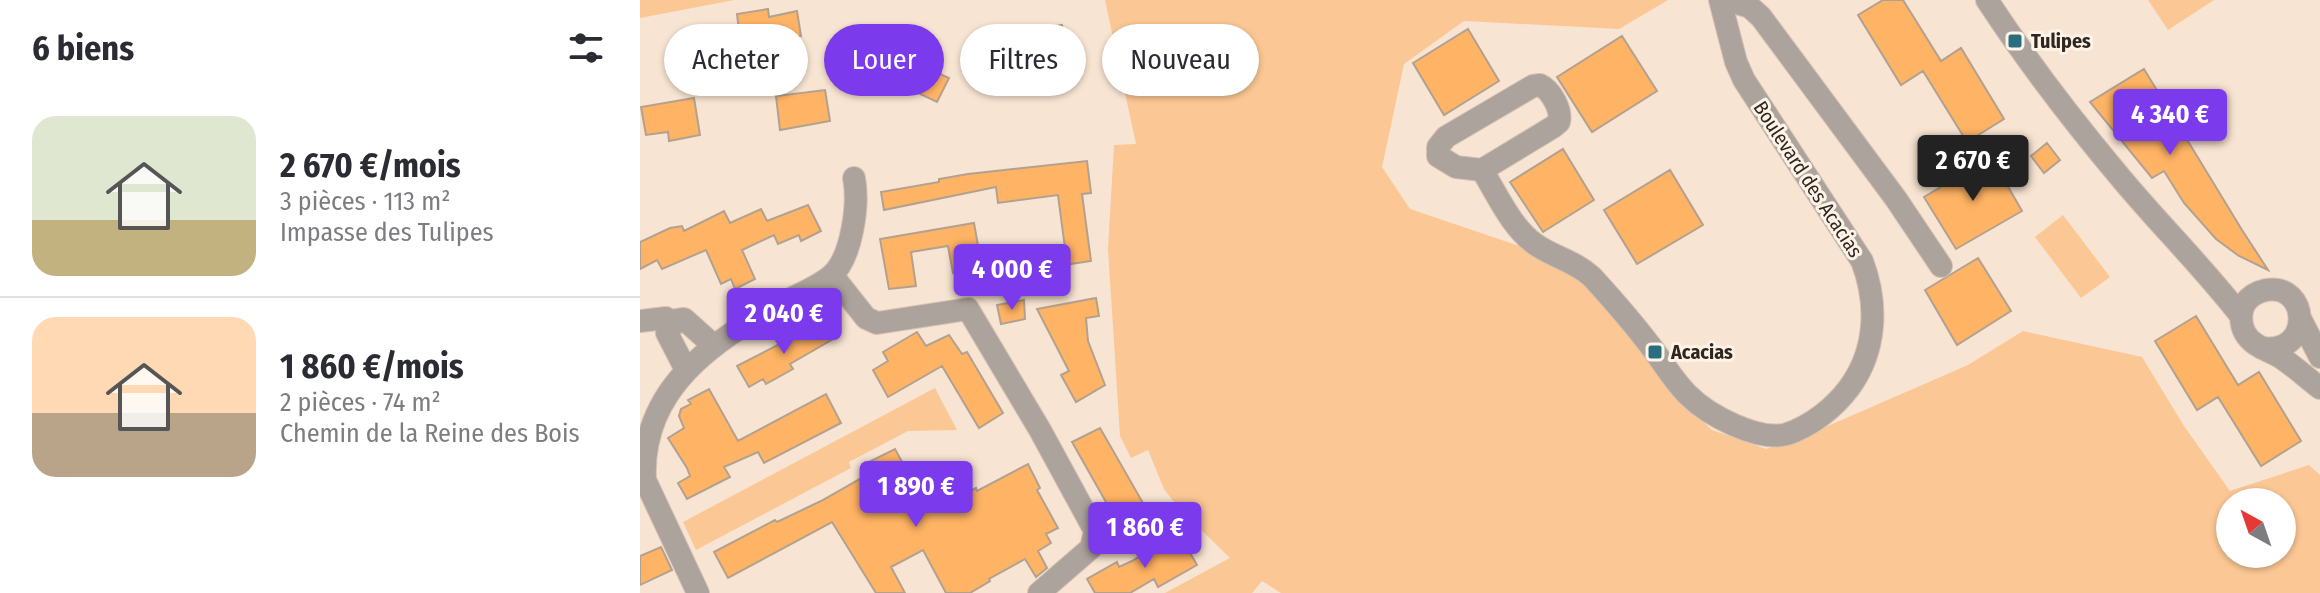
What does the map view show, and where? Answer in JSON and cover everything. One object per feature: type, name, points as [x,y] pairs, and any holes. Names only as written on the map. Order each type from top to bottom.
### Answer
[{"type":"street","name":"Boulevard des Acacias","points":[[1482,170],[1525,235],[1537,245],[1585,271],[1626,314],[1679,385],[1700,405],[1734,425],[1764,434],[1784,435],[1825,414],[1856,379],[1865,356],[1873,328],[1869,285],[1862,261],[1744,80],[1736,62],[1720,0]]},
{"type":"street","points":[[1727,0],[1750,7],[1761,17],[1896,199],[1941,266]]},
{"type":"street","points":[[1987,0],[2021,50],[2120,177],[2199,264],[2241,316],[2246,336],[2283,359],[2320,388]]},
{"type":"street","points":[[1533,86],[1545,87],[1560,113],[1559,122],[1482,170],[1462,168],[1442,160],[1437,154],[1439,143],[1533,86]]},
{"type":"street","points":[[698,593],[645,480],[641,462],[649,413],[664,385],[684,366],[713,345],[832,275],[853,235],[854,178]]},
{"type":"street","points":[[2199,264],[2253,295]]},
{"type":"street","points":[[832,275],[866,318],[877,323],[968,309],[1040,430],[1095,531],[1091,548],[1039,593]]},
{"type":"street","points":[[2241,316],[2245,304],[2253,295],[2270,289],[2287,295],[2294,301],[2320,357]]},
{"type":"street","points":[[640,321],[666,318],[673,323]]},
{"type":"street","points":[[2262,348],[2271,349],[2289,343],[2299,328],[2300,318]]},
{"type":"street","points":[[684,366],[667,333],[673,323],[684,319],[713,345]]},
{"type":"shaded area","points":[[640,0],[734,0],[640,18]]},
{"type":"shaded area","points":[[1105,0],[1668,0],[1619,29],[1464,21],[1404,64],[1382,167],[1410,209],[1561,260],[1599,282],[1672,392],[1712,430],[1766,449],[1821,429],[1968,365],[2023,331],[2142,357],[2184,426],[2228,488],[2216,488],[2216,568],[2296,568],[2296,488],[2239,488],[2309,465],[2320,475],[2320,593],[1281,593],[1262,581],[1252,593],[1165,593],[1230,558],[1164,489],[1148,450],[1131,458],[1120,436],[1108,249],[1114,145],[1136,144],[1126,96],[1259,96],[1259,24],[1110,24]]},
{"type":"shaded area","points":[[2148,0],[2214,0],[2168,30]]},
{"type":"shaded area","points":[[2063,215],[2110,277],[2081,298],[2035,237]]},
{"type":"shaded area","points":[[935,388],[957,430],[908,431],[849,462],[851,468],[696,550],[683,522]]},
{"type":"building","points":[[1883,0],[1903,0],[1941,61],[1961,48],[2004,119],[1967,142],[1923,71],[1901,85],[1858,15]]},
{"type":"building","points":[[768,9],[769,17],[797,11],[799,24],[738,24],[737,14]]},
{"type":"building","points":[[1468,29],[1499,81],[1444,115],[1413,63]]},
{"type":"building","points":[[1622,36],[1657,91],[1592,132],[1557,77]]},
{"type":"building","points":[[2144,69],[2268,270],[2239,256],[2216,239],[2184,203],[2164,171],[2152,178],[2090,102]]},
{"type":"building","points":[[824,90],[830,121],[780,130],[776,96],[808,96],[808,92]]},
{"type":"building","points":[[924,96],[940,96],[937,102]]},
{"type":"building","points":[[694,98],[700,135],[669,141],[668,132],[646,135],[641,107]]},
{"type":"building","points":[[2047,143],[2060,160],[2044,173],[2031,156]]},
{"type":"building","points":[[1563,149],[1594,200],[1543,232],[1510,182]]},
{"type":"building","points":[[1991,157],[2022,211],[1956,249],[1924,197]]},
{"type":"building","points":[[1087,161],[1091,193],[1082,194],[1091,261],[1064,265],[1062,249],[1065,248],[1058,195],[998,203],[996,187],[884,210],[881,192],[968,174]]},
{"type":"building","points":[[1670,170],[1703,225],[1637,264],[1604,210]]},
{"type":"building","points":[[808,205],[821,231],[801,241],[799,235],[778,244],[774,235],[742,250],[755,279],[735,289],[731,279],[721,284],[706,250],[662,269],[657,260],[640,269],[640,242],[670,228],[682,226],[684,231],[724,211],[730,223],[761,209],[767,221]]},
{"type":"building","points":[[974,223],[982,268],[953,273],[948,246],[911,252],[916,286],[889,289],[880,239]]},
{"type":"building","points":[[1978,258],[2011,311],[1957,345],[1925,290]]},
{"type":"building","points":[[1096,298],[1099,316],[1086,318],[1088,341],[1105,385],[1076,402],[1061,375],[1069,371],[1037,309]]},
{"type":"building","points":[[1024,300],[1025,319],[1001,324],[997,305]]},
{"type":"building","points":[[2196,316],[2238,385],[2259,372],[2301,441],[2261,466],[2218,397],[2197,410],[2155,341]]},
{"type":"building","points":[[824,321],[833,339],[790,364],[793,369],[766,384],[763,379],[749,387],[737,366]]},
{"type":"building","points":[[917,332],[926,346],[949,335],[962,354],[967,352],[1003,413],[979,428],[942,366],[888,397],[873,370],[888,361],[883,352]]},
{"type":"building","points":[[709,389],[738,441],[826,394],[841,423],[764,463],[758,452],[724,467],[730,477],[687,499],[678,483],[690,476],[668,438],[684,428],[679,416],[681,409],[691,404],[688,400]]},
{"type":"building","points":[[1100,428],[1143,503],[1115,518],[1072,442]]},
{"type":"building","points":[[895,449],[928,510],[942,503],[943,506],[976,488],[977,491],[1028,464],[1040,488],[1037,490],[1058,528],[1046,534],[1051,543],[1038,551],[1047,568],[1036,577],[1025,559],[970,593],[946,593],[923,550],[891,567],[905,593],[876,593],[832,522],[728,578],[714,552],[775,520],[777,522],[821,501],[870,473],[865,464]]},
{"type":"building","points":[[1182,539],[1197,565],[1158,587],[1154,579],[1130,593],[1095,593],[1087,579],[1117,562],[1119,567],[1132,561],[1163,542],[1166,548]]},
{"type":"building","points":[[661,547],[672,570],[640,585],[640,556]]},
{"type":"place","name":"Tulipes","points":[[2015,41]]},
{"type":"place","name":"Acacias","points":[[1655,352]]}]
